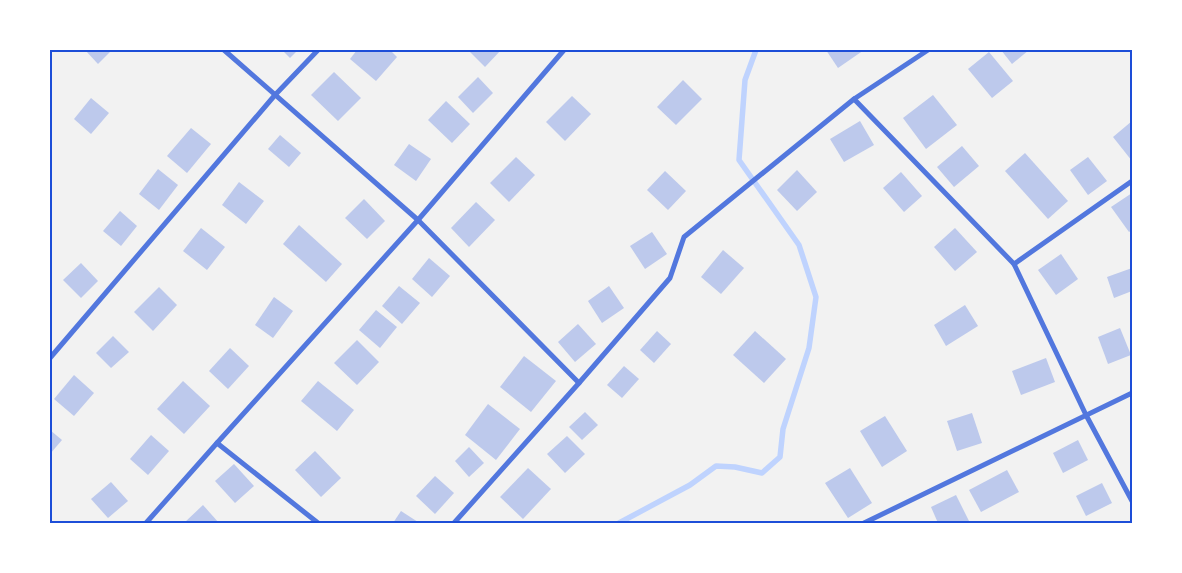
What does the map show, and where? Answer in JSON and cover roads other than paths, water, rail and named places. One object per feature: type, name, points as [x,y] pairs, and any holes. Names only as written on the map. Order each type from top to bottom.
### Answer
[{"type":"street","points":[[224,50],[418,220],[579,383]]},
{"type":"street","points":[[50,358],[275,95],[318,50]]},
{"type":"street","points":[[146,523],[418,220],[564,50]]},
{"type":"street","points":[[454,523],[670,278],[684,237],[854,100],[928,50]]},
{"type":"street","points":[[854,100],[1014,264],[1086,415],[1132,501]]},
{"type":"street","points":[[1014,264],[1132,181]]},
{"type":"street","points":[[864,523],[1132,393]]},
{"type":"street","points":[[217,443],[318,523]]},
{"type":"waterway","points":[[619,523],[690,485],[716,466],[735,467],[762,473],[780,457],[783,429],[809,348],[816,297],[799,245],[739,160],[745,80],[756,50]]}]
